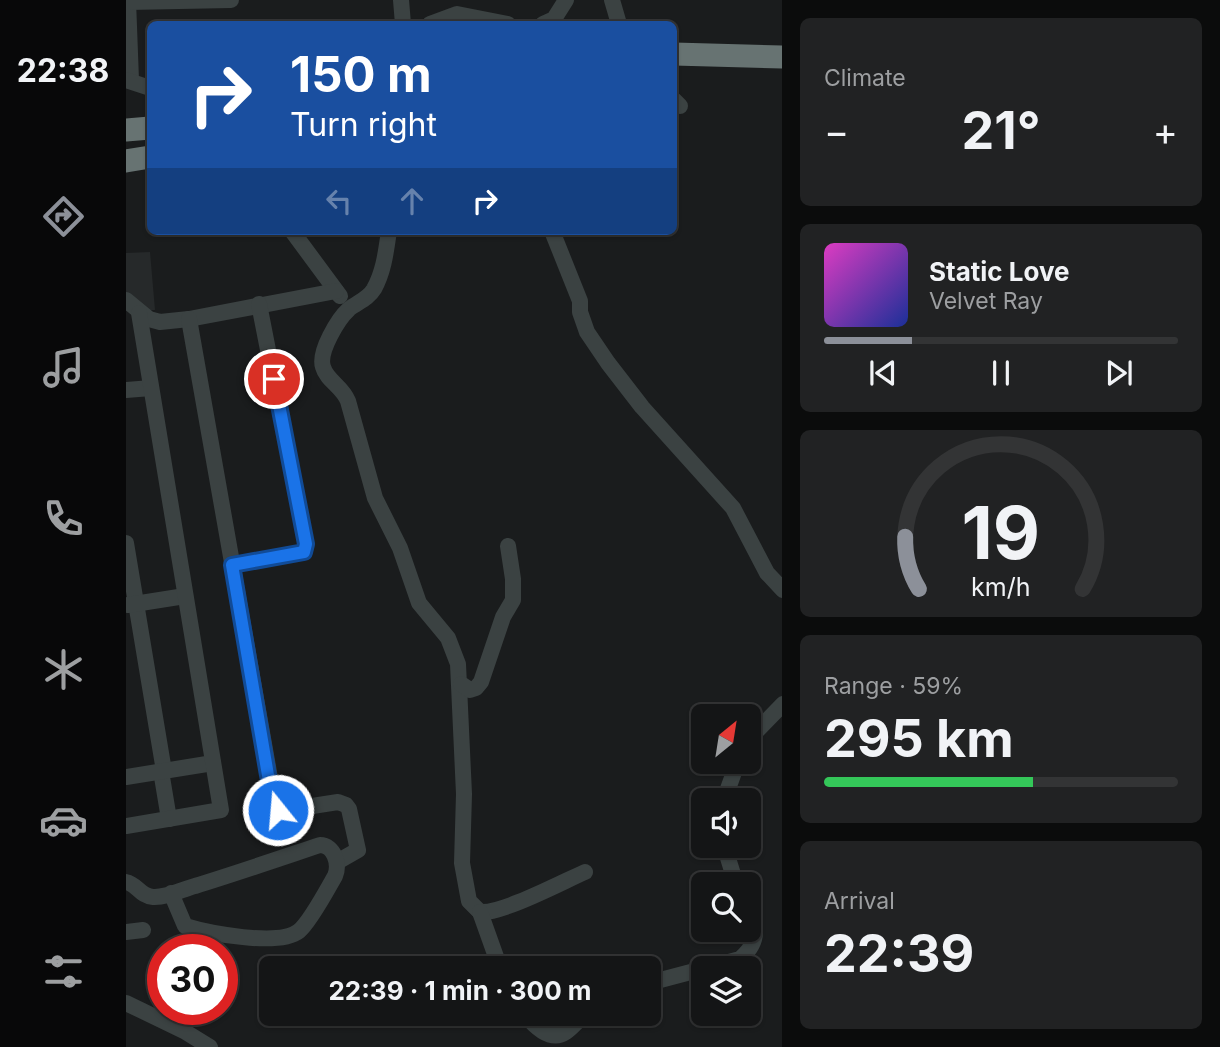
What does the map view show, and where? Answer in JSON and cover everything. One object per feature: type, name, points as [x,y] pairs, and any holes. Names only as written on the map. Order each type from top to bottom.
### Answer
[{"type":"highway","points":[[677,54],[782,57]]},
{"type":"highway","points":[[677,66],[782,69]]},
{"type":"highway","points":[[126,130],[147,128]]},
{"type":"highway","points":[[126,161],[147,158]]},
{"type":"street","points":[[147,87],[128,80],[128,1],[231,0]]},
{"type":"street","points":[[401,0],[403,21]]},
{"type":"street","points":[[612,0],[618,21]]},
{"type":"street","points":[[550,21],[554,19],[565,2]]},
{"type":"street","points":[[565,2],[566,21]]},
{"type":"street","points":[[438,21],[457,14],[493,21]]},
{"type":"street","points":[[295,235],[348,310]]},
{"type":"street","points":[[388,235],[380,277],[369,296],[348,310],[324,349],[321,361],[327,376],[344,390],[375,498],[400,548],[419,603],[452,643],[461,684],[464,794],[462,863],[469,901],[480,912],[496,956]]},
{"type":"street","points":[[554,235],[580,301],[580,312],[587,332],[642,407],[733,508],[761,562],[782,590]]},
{"type":"street","points":[[139,313],[160,322],[189,319],[336,291]]},
{"type":"street","points":[[126,300],[138,309],[139,313],[221,810],[126,825]]},
{"type":"street","points":[[232,565],[304,552],[306,544],[259,304]]},
{"type":"street","points":[[189,319],[275,806],[280,811],[338,802],[346,805],[358,850],[337,862]]},
{"type":"street","points":[[126,390],[151,388]]},
{"type":"street","points":[[126,543],[131,605],[163,771],[169,819]]},
{"type":"street","points":[[461,684],[470,691],[477,688],[481,682],[503,617],[513,600],[508,546]]},
{"type":"street","points":[[131,605],[186,596]]},
{"type":"street","points":[[761,726],[782,704]]},
{"type":"street","points":[[126,777],[213,762]]},
{"type":"street","points":[[126,882],[131,883],[139,893],[159,897],[171,893],[320,845],[331,849],[337,862],[335,876],[305,924],[298,932],[282,937],[222,936],[185,926],[171,893]]},
{"type":"street","points":[[480,912],[504,907],[585,872]]},
{"type":"street","points":[[126,932],[144,930]]},
{"type":"street","points":[[661,980],[740,958],[749,951],[754,942]]},
{"type":"street","points":[[126,1003],[184,1031],[210,1047]]},
{"type":"street","points":[[536,1026],[556,1041],[572,1026]]},
{"type":"shaded area","points":[[150,252],[155,310],[126,311],[126,253]]},
{"type":"route","points":[[274,379],[306,544],[304,552],[232,565],[269,781],[278,810]]}]
